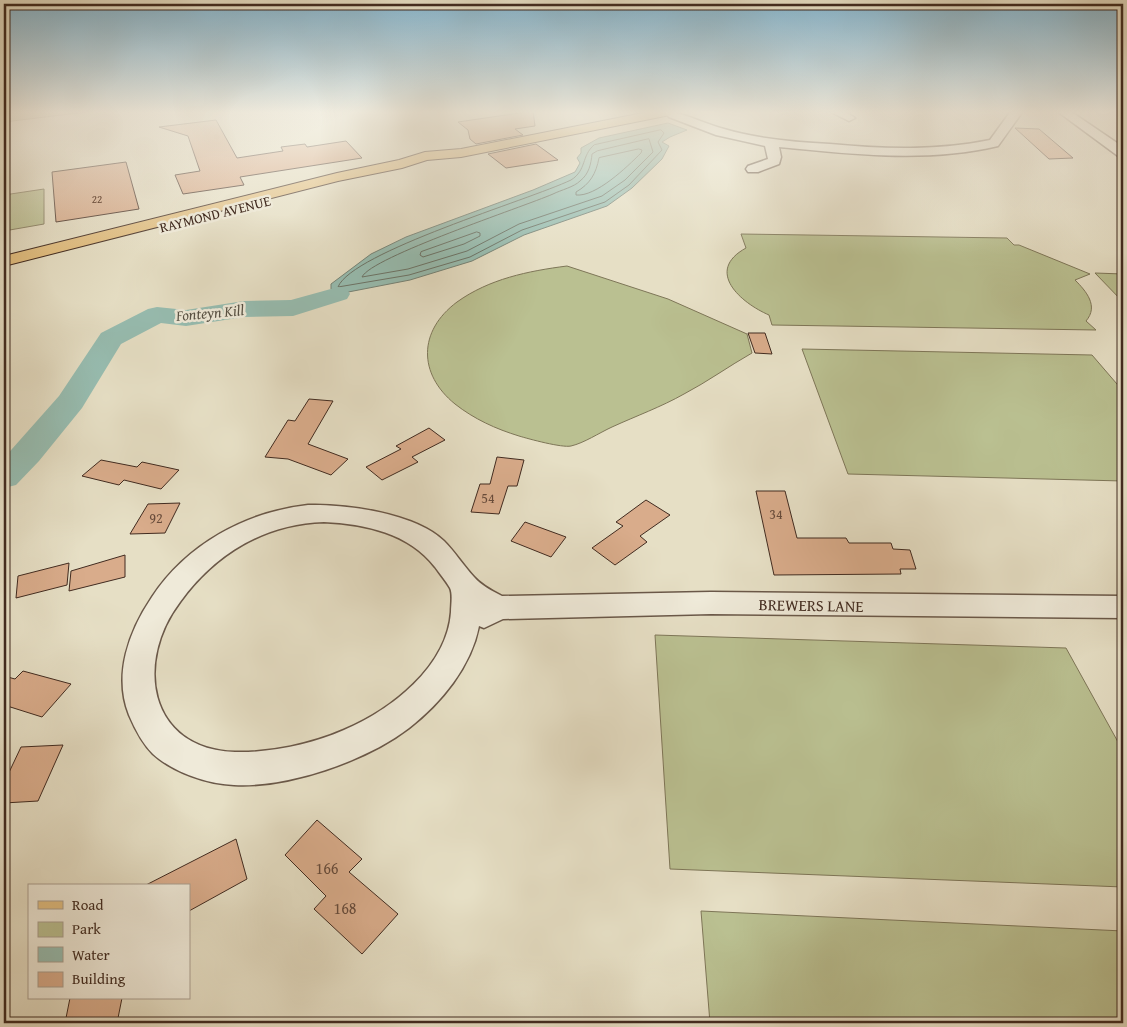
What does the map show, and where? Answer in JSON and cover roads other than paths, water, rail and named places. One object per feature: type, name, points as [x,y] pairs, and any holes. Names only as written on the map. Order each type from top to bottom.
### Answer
[{"type":"main road","name":"RAYMOND AVENUE","points":[[4,261],[337,177],[423,162],[437,164],[443,159]]},
{"type":"main road","name":"RAYMOND AVENUE","points":[[4,268],[423,162]]},
{"type":"street","points":[[753,169],[775,159]]},
{"type":"street","name":"BREWERS LANE","points":[[465,586],[466,602],[463,632],[442,673],[421,697],[383,727],[354,741],[279,765],[245,769],[213,767],[176,753],[154,732],[145,712],[138,688],[139,663],[147,631],[158,608],[177,584],[203,560],[226,542],[262,524],[308,514],[339,514],[385,523],[408,532],[429,544],[465,586],[498,608]]},
{"type":"street","name":"BREWERS LANE","points":[[463,632],[480,618],[498,608],[711,604],[1123,607]]},
{"type":"water","points":[[578,159],[662,159],[632,188],[607,206],[524,235],[472,261],[410,280],[338,294],[331,289],[331,284],[371,254],[406,237],[533,190],[575,172],[580,163]]},
{"type":"waterway","name":"Fonteyn Kill","points":[[4,477],[27,454],[71,402],[111,339],[157,315],[186,318],[244,309],[293,308],[338,294]]}]
